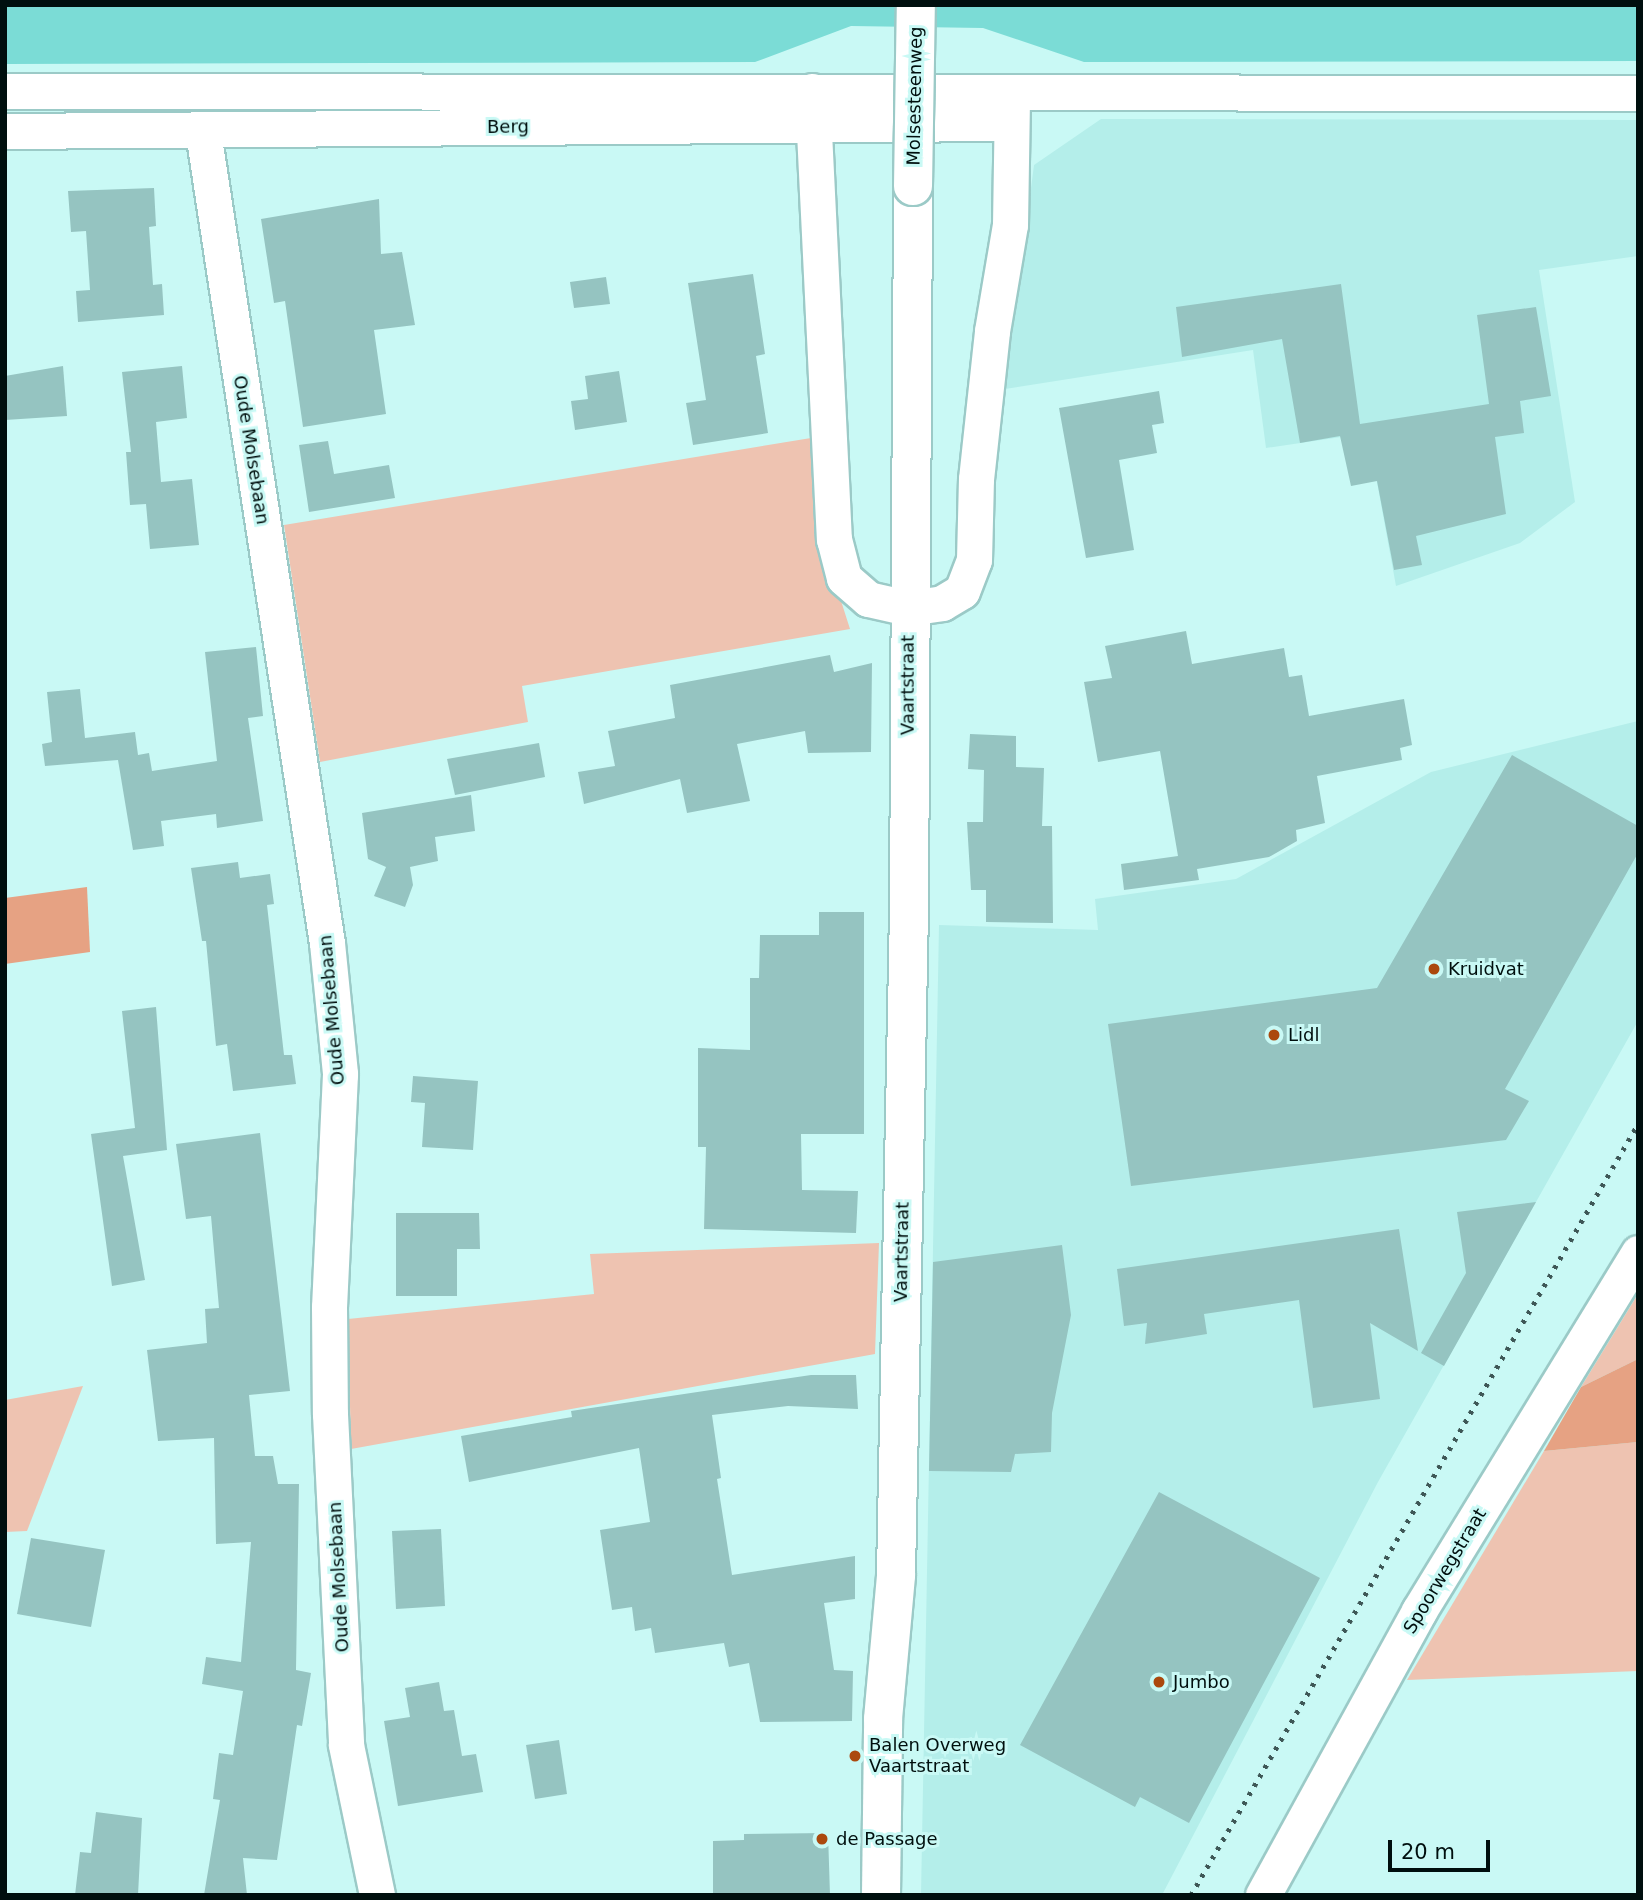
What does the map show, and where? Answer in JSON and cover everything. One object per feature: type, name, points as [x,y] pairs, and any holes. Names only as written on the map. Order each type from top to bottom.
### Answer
[{"type":"main road","name":"Molsesteenweg","points":[[913,186],[916,5]]},
{"type":"main road","name":"Vaartstraat","points":[[881,1895],[883,1719],[898,1490],[909,910],[908,608],[913,186]]},
{"type":"street","points":[[5,91],[813,107],[834,539],[844,578],[868,598],[908,608],[942,603],[962,591],[974,560],[990,344],[1010,225],[1011,107]]},
{"type":"street","name":"Berg","points":[[5,131],[202,132],[813,107],[1011,107],[1638,93]]},
{"type":"street","name":"Oude Molsebaan","points":[[202,132],[327,943],[339,1061],[330,1414],[346,1745],[377,1895]]},
{"type":"street","name":"Spoorwegstraat","points":[[1263,1895],[1419,1611],[1638,1253]]},
{"type":"shaded area","points":[[5,5],[1638,5],[1638,61],[1084,62],[983,28],[851,26],[755,62],[5,64]]},
{"type":"shaded area","points":[[1101,119],[1638,120],[1638,256],[1539,270],[1575,502],[1520,543],[1396,586],[1368,433],[1266,448],[1253,350],[1005,389],[1034,165]]},
{"type":"shaded area","points":[[811,438],[821,538],[850,629],[522,686],[528,722],[320,762],[284,525]]},
{"type":"shaded area","points":[[1638,721],[1638,1021],[1378,1482],[1162,1895],[921,1895],[939,925],[1098,930],[1095,899],[1236,879],[1431,772]]},
{"type":"shaded area","points":[[87,887],[90,952],[5,964],[5,898]]},
{"type":"shaded area","points":[[879,1243],[875,1354],[351,1449],[348,1319],[594,1294],[590,1254]]},
{"type":"shaded area","points":[[1638,1294],[1638,1359],[1581,1387]]},
{"type":"shaded area","points":[[1638,1359],[1638,1442],[1544,1451],[1581,1387]]},
{"type":"shaded area","points":[[83,1386],[27,1531],[5,1532],[5,1400]]},
{"type":"shaded area","points":[[1638,1442],[1638,1671],[1407,1680],[1544,1451]]},
{"type":"building","points":[[154,188],[156,226],[149,227],[153,285],[162,284],[164,315],[78,322],[76,291],[90,290],[86,231],[71,232],[68,191]]},
{"type":"building","points":[[379,199],[381,254],[402,252],[415,325],[374,330],[386,414],[303,427],[285,301],[274,303],[261,219]]},
{"type":"building","points":[[753,274],[765,354],[756,356],[768,433],[693,445],[686,403],[706,400],[688,283]]},
{"type":"building","points":[[606,277],[610,304],[574,308],[570,282]]},
{"type":"building","points":[[1341,284],[1360,424],[1489,404],[1477,315],[1536,307],[1551,396],[1520,401],[1524,433],[1495,437],[1506,514],[1416,536],[1422,565],[1394,570],[1377,481],[1351,486],[1340,436],[1300,443],[1282,339],[1182,357],[1176,307]]},
{"type":"building","points":[[63,366],[67,416],[5,420],[5,376]]},
{"type":"building","points":[[182,366],[187,418],[156,422],[161,482],[192,479],[199,545],[150,549],[146,504],[130,505],[126,452],[131,452],[122,372]]},
{"type":"building","points":[[619,371],[627,422],[575,430],[571,401],[588,399],[585,376]]},
{"type":"building","points":[[1159,391],[1164,423],[1152,425],[1157,453],[1119,460],[1134,550],[1086,558],[1059,408]]},
{"type":"building","points":[[328,441],[334,474],[389,465],[395,498],[309,512],[299,445]]},
{"type":"building","points":[[1186,631],[1192,664],[1284,648],[1289,677],[1302,675],[1309,716],[1404,699],[1412,745],[1400,748],[1402,760],[1317,776],[1325,823],[1296,830],[1297,841],[1269,857],[1197,869],[1199,880],[1124,890],[1121,864],[1178,856],[1160,751],[1098,762],[1084,682],[1112,678],[1105,646]]},
{"type":"building","points":[[256,647],[263,716],[248,718],[263,821],[217,828],[216,814],[161,821],[164,846],[133,850],[118,760],[45,766],[42,744],[52,742],[47,692],[80,689],[85,738],[135,732],[138,755],[149,753],[152,771],[217,761],[205,652]]},
{"type":"building","points":[[830,655],[834,672],[872,663],[871,752],[808,753],[805,731],[737,744],[750,801],[687,813],[680,779],[584,804],[578,772],[615,766],[608,731],[675,718],[670,685]]},
{"type":"building","points":[[970,734],[1016,736],[1016,767],[1044,768],[1042,826],[1052,826],[1053,923],[986,922],[986,890],[971,890],[967,822],[983,822],[984,770],[968,769]]},
{"type":"building","points":[[539,743],[545,777],[455,795],[447,759]]},
{"type":"building","points":[[1512,755],[1638,826],[1638,853],[1505,1089],[1529,1101],[1506,1140],[1131,1186],[1108,1024],[1377,988]]},
{"type":"building","points":[[471,795],[475,831],[435,837],[438,861],[410,867],[413,885],[405,907],[374,896],[386,867],[368,859],[362,813]]},
{"type":"building","points":[[238,862],[240,878],[270,874],[274,904],[267,905],[284,1055],[292,1055],[296,1084],[233,1091],[227,1044],[216,1046],[206,941],[202,941],[191,868]]},
{"type":"building","points":[[819,912],[864,912],[864,1134],[801,1134],[802,1190],[858,1191],[856,1233],[704,1229],[706,1147],[698,1147],[698,1048],[750,1050],[750,978],[759,978],[760,935],[819,935]]},
{"type":"building","points":[[156,1007],[167,1150],[123,1156],[145,1280],[112,1286],[91,1134],[135,1128],[122,1011]]},
{"type":"building","points":[[413,1076],[478,1081],[473,1150],[422,1147],[425,1103],[411,1102]]},
{"type":"building","points":[[260,1133],[290,1391],[249,1395],[255,1456],[273,1456],[278,1484],[299,1484],[296,1670],[311,1673],[302,1726],[297,1725],[277,1860],[243,1858],[247,1895],[204,1895],[220,1800],[213,1799],[219,1753],[233,1755],[243,1691],[202,1684],[206,1657],[241,1662],[251,1542],[216,1544],[214,1438],[158,1441],[147,1350],[207,1343],[205,1309],[219,1308],[211,1216],[186,1219],[176,1144]]},
{"type":"building","points":[[1536,1202],[1444,1366],[1421,1353],[1466,1273],[1457,1212]]},
{"type":"building","points":[[396,1213],[479,1213],[480,1249],[457,1249],[457,1296],[396,1296]]},
{"type":"building","points":[[1399,1229],[1418,1351],[1370,1323],[1380,1399],[1313,1408],[1299,1300],[1204,1314],[1207,1334],[1145,1344],[1147,1323],[1124,1326],[1117,1269]]},
{"type":"building","points":[[1062,1245],[1071,1315],[1052,1413],[1051,1452],[1015,1454],[1011,1472],[929,1471],[933,1262]]},
{"type":"building","points":[[811,1375],[856,1375],[858,1409],[788,1406],[712,1415],[721,1478],[717,1479],[732,1575],[855,1556],[855,1599],[824,1603],[834,1670],[853,1671],[852,1721],[760,1722],[749,1663],[729,1667],[724,1643],[655,1653],[651,1628],[635,1631],[632,1607],[612,1610],[600,1530],[650,1522],[639,1448],[469,1482],[461,1436],[572,1417],[571,1411]]},
{"type":"building","name":"Jumbo","points":[[1159,1492],[1320,1578],[1189,1823],[1140,1797],[1135,1807],[1020,1745]]},
{"type":"building","points":[[441,1529],[445,1606],[396,1609],[392,1531]]},
{"type":"building","points":[[31,1538],[105,1550],[91,1627],[17,1614]]},
{"type":"building","points":[[439,1682],[444,1711],[454,1710],[462,1756],[476,1754],[483,1792],[398,1806],[384,1721],[410,1717],[405,1688]]},
{"type":"building","points":[[559,1740],[567,1794],[535,1799],[526,1745]]},
{"type":"building","points":[[96,1812],[142,1818],[138,1895],[75,1895],[80,1852],[91,1853]]},
{"type":"building","points":[[828,1833],[830,1895],[713,1895],[713,1841],[744,1840],[744,1834]]},
{"type":"railway","points":[[1191,1895],[1638,1124]]},
{"type":"place","name":"Kruidvat","points":[[1434,969]]},
{"type":"place","name":"Lidl","points":[[1274,1035]]},
{"type":"place","name":"Jumbo","points":[[1159,1682]]},
{"type":"place","name":"Balen Overweg Vaartstraat","points":[[855,1756]]},
{"type":"place","name":"de Passage","points":[[822,1839]]}]
